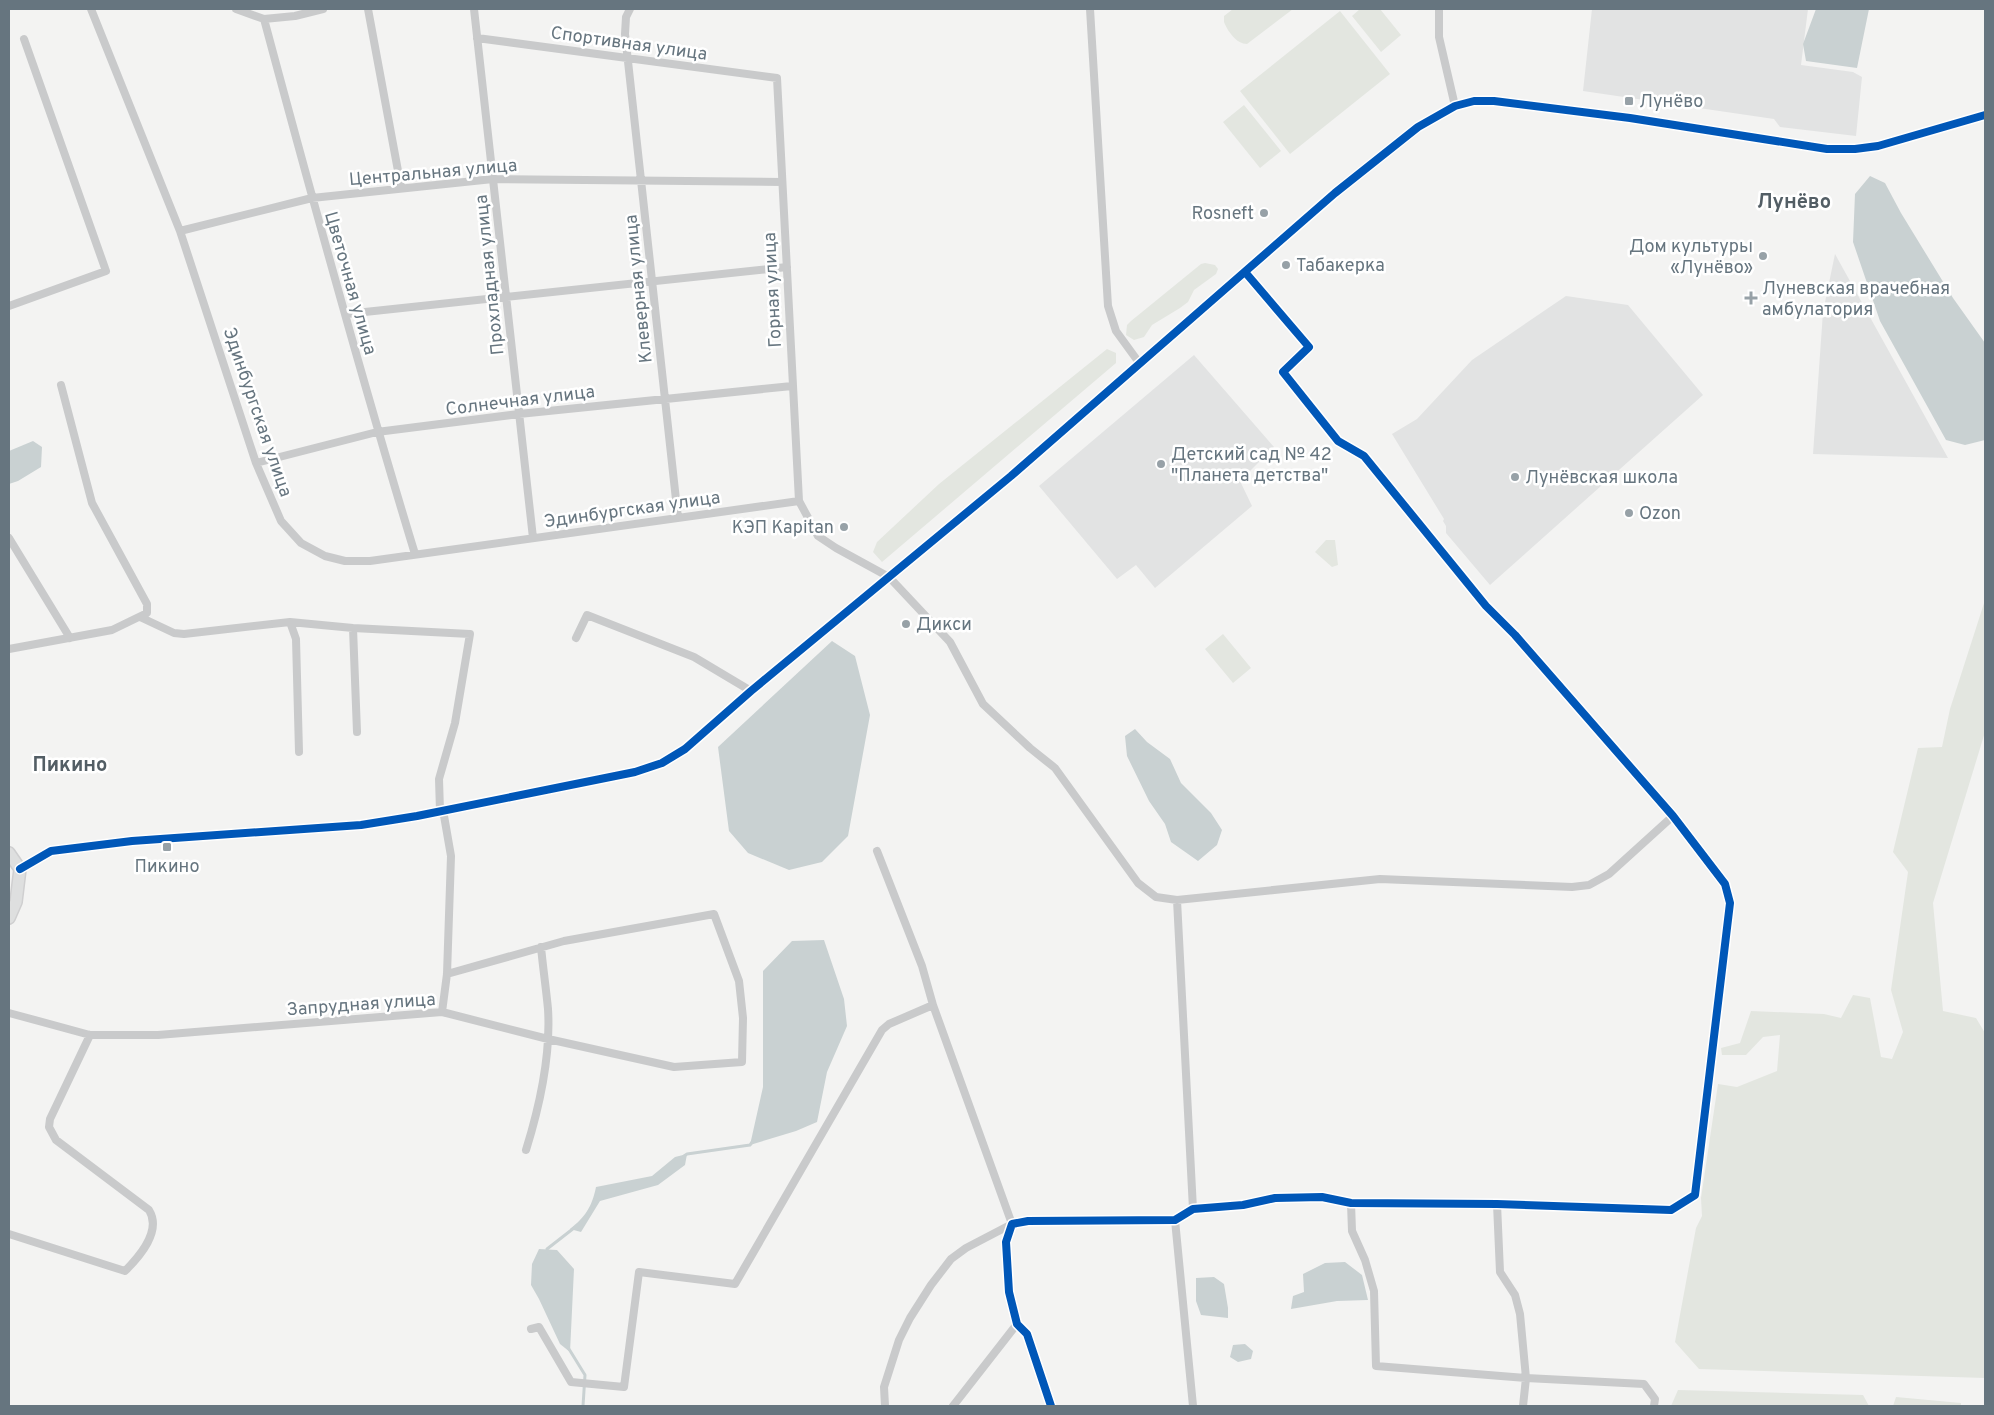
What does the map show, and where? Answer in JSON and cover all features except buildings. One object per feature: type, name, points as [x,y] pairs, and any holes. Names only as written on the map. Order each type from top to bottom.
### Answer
[{"type":"main road","points":[[9,853],[20,869],[16,902],[9,918]]},
{"type":"street","name":"Эдинбургская улица","points":[[91,9],[180,231],[256,463],[281,521],[301,543],[325,556],[345,561],[370,561],[799,501]]},
{"type":"street","points":[[236,9],[264,19],[295,16],[323,9]]},
{"type":"street","points":[[368,9],[402,188]]},
{"type":"street","name":"Прохладная улица","points":[[474,9],[533,538]]},
{"type":"street","name":"Клеверная улица","points":[[630,9],[626,17],[625,34],[678,518]]},
{"type":"street","points":[[1090,9],[1108,306],[1116,331],[1140,364]]},
{"type":"street","points":[[1439,9],[1439,37],[1455,106]]},
{"type":"street","name":"Цветочная улица","points":[[264,19],[378,432],[415,554]]},
{"type":"street","name":"Спортивная улица","points":[[477,38],[777,78]]},
{"type":"street","points":[[9,306],[106,271],[24,39]]},
{"type":"street","name":"Горная улица","points":[[777,78],[799,501]]},
{"type":"street","points":[[20,869],[51,851],[132,841],[361,825],[635,772],[662,763],[685,749],[1011,476],[1335,193],[1418,127],[1455,106],[1474,101],[1494,101],[1630,118],[1827,149],[1854,149],[1878,146],[1985,115]]},
{"type":"street","name":"Центральная улица","points":[[180,231],[312,198],[493,179],[782,182]]},
{"type":"street","points":[[346,314],[787,267]]},
{"type":"street","points":[[886,1406],[884,1386],[899,1340],[910,1318],[931,1285],[951,1259],[966,1248],[1012,1224],[1028,1221],[1174,1220],[1193,1209],[1243,1205],[1275,1198],[1322,1197],[1351,1203],[1497,1204],[1671,1210],[1695,1195],[1730,903],[1725,884],[1673,816],[1515,635],[1486,606],[1364,456],[1338,442],[1282,372],[1309,347],[1245,272]]},
{"type":"street","points":[[9,649],[112,630],[147,613],[147,604],[92,503],[61,385]]},
{"type":"street","name":"Солнечная улица","points":[[256,463],[378,432],[519,414],[792,386]]},
{"type":"street","points":[[799,501],[818,536],[836,548],[890,577],[950,642],[983,704],[1030,748],[1055,768],[1138,883],[1156,897],[1178,900],[1380,879],[1572,887],[1589,885],[1609,874],[1673,816]]},
{"type":"street","points":[[9,538],[70,638]]},
{"type":"street","points":[[576,638],[587,615],[694,657],[752,691]]},
{"type":"street","points":[[140,617],[174,633],[184,634],[290,622],[353,628],[470,634],[455,723],[439,779],[442,810],[451,856],[447,974],[442,1012]]},
{"type":"street","points":[[290,622],[296,639],[299,752]]},
{"type":"street","points":[[353,628],[357,732]]},
{"type":"street","points":[[877,851],[922,966],[933,1005],[1012,1224],[1006,1242],[1009,1292],[1017,1324],[1027,1334],[1051,1406]]},
{"type":"street","points":[[1178,900],[1193,1209]]},
{"type":"street","name":"Запрудная улица","points":[[9,1013],[90,1034],[158,1035],[442,1012],[548,1039],[674,1067],[742,1062],[743,1018],[739,981],[714,914],[564,941],[541,947]]},
{"type":"street","points":[[447,974],[541,947],[548,1010],[548,1039],[542,1089],[526,1150]]},
{"type":"street","points":[[531,1329],[539,1327],[571,1382],[624,1387],[639,1272],[735,1284],[882,1030],[889,1024],[933,1005]]},
{"type":"street","points":[[9,1234],[126,1271],[138,1258],[151,1235],[154,1224],[149,1210],[56,1140],[49,1127],[50,1119],[90,1034]]},
{"type":"street","points":[[1351,1203],[1352,1231],[1365,1260],[1374,1291],[1376,1366],[1526,1378],[1644,1384],[1655,1399],[1654,1406]]},
{"type":"street","points":[[1497,1204],[1500,1272],[1515,1296],[1520,1314],[1526,1378],[1523,1406]]},
{"type":"street","points":[[1174,1220],[1193,1406]]},
{"type":"street","points":[[953,1406],[1017,1324]]},
{"type":"shaded area","points":[[1233,9],[1293,9],[1247,44],[1233,37],[1224,22],[1224,16]]},
{"type":"shaded area","points":[[1360,9],[1380,9],[1401,35],[1381,52],[1352,16]]},
{"type":"shaded area","points":[[1592,9],[1808,9],[1801,65],[1853,72],[1862,77],[1856,136],[1780,127],[1774,119],[1583,91]]},
{"type":"shaded area","points":[[1816,9],[1869,9],[1857,68],[1806,61],[1803,44]]},
{"type":"shaded area","points":[[1340,11],[1390,74],[1290,154],[1240,91]]},
{"type":"shaded area","points":[[1244,105],[1281,151],[1260,168],[1223,122]]},
{"type":"shaded area","points":[[1870,176],[1885,183],[1953,298],[1985,343],[1985,440],[1965,445],[1946,440],[1880,321],[1853,242],[1855,194]]},
{"type":"shaded area","points":[[1835,254],[1948,458],[1813,454],[1823,312]]},
{"type":"shaded area","points":[[1201,264],[1215,265],[1218,269],[1216,274],[1194,290],[1188,302],[1152,325],[1144,337],[1134,340],[1126,335],[1127,325],[1131,321]]},
{"type":"shaded area","name":"Лунёвская школа","points":[[1566,296],[1628,305],[1703,395],[1490,585],[1446,533],[1444,519],[1392,434],[1417,419],[1472,360]]},
{"type":"shaded area","points":[[1107,349],[1116,353],[1116,363],[882,562],[873,552],[877,542],[939,484]]},
{"type":"shaded area","name":"Детский сад № 42 \"Планета детства\"","points":[[1194,355],[1274,447],[1240,481],[1252,506],[1155,588],[1136,565],[1117,579],[1039,486]]},
{"type":"shaded area","points":[[33,441],[42,447],[41,467],[18,481],[9,484],[9,451]]},
{"type":"shaded area","points":[[1326,540],[1335,540],[1338,565],[1332,567],[1315,552]]},
{"type":"shaded area","points":[[1985,600],[1985,732],[1933,903],[1943,1011],[1976,1018],[1985,1033],[1985,1378],[1699,1369],[1675,1342],[1696,1228],[1702,1216],[1701,1198],[1718,1084],[1737,1087],[1777,1071],[1780,1035],[1763,1037],[1746,1055],[1722,1055],[1721,1048],[1740,1043],[1751,1011],[1824,1014],[1841,1018],[1853,995],[1870,998],[1881,1057],[1892,1059],[1903,1032],[1891,990],[1908,872],[1893,852],[1918,748],[1942,747],[1950,709]]},
{"type":"shaded area","points":[[1223,634],[1251,668],[1233,683],[1205,649]]},
{"type":"shaded area","points":[[832,641],[855,656],[870,715],[848,836],[822,862],[789,870],[748,853],[729,831],[718,747]]},
{"type":"shaded area","points":[[1135,729],[1147,742],[1170,759],[1181,783],[1211,813],[1222,830],[1217,845],[1198,861],[1171,842],[1165,824],[1149,801],[1127,756],[1125,736]]},
{"type":"shaded area","points":[[824,940],[844,999],[847,1026],[827,1072],[817,1122],[796,1131],[750,1145],[763,1087],[763,971],[792,941]]},
{"type":"shaded area","points":[[687,1154],[685,1165],[658,1185],[600,1201],[581,1232],[570,1229],[587,1211],[596,1187],[652,1176],[675,1157]]},
{"type":"shaded area","points":[[539,1249],[557,1250],[574,1269],[570,1352],[560,1344],[531,1285],[532,1264]]},
{"type":"shaded area","points":[[1345,1262],[1362,1275],[1368,1300],[1337,1301],[1291,1309],[1293,1296],[1304,1292],[1303,1274],[1325,1263]]},
{"type":"shaded area","points":[[1214,1277],[1224,1284],[1228,1318],[1201,1315],[1196,1301],[1196,1278]]},
{"type":"shaded area","points":[[1245,1344],[1253,1351],[1251,1359],[1238,1362],[1230,1357],[1233,1345]]},
{"type":"shaded area","points":[[1678,1390],[1863,1395],[1869,1406],[1671,1406]]},
{"type":"shaded area","points":[[1896,1397],[1961,1403],[1961,1406],[1893,1406]]},
{"type":"waterway","points":[[684,1156],[750,1145],[753,1141]]},
{"type":"waterway","points":[[548,1253],[547,1249],[574,1228]]},
{"type":"waterway","points":[[569,1349],[585,1375],[583,1406]]},
{"type":"cycle path","points":[[20,869],[51,851],[132,841],[361,825],[417,816],[635,772],[662,763],[685,749],[751,691],[1011,476],[1335,193],[1418,127],[1455,106],[1474,101],[1494,101],[1630,118],[1827,149],[1855,149],[1878,146],[1985,115]]},
{"type":"cycle path","points":[[1051,1406],[1027,1334],[1017,1324],[1009,1292],[1006,1242],[1012,1224],[1028,1221],[1175,1220],[1193,1209],[1243,1205],[1275,1198],[1322,1197],[1351,1203],[1497,1204],[1671,1210],[1695,1195],[1730,903],[1725,884],[1673,816],[1515,635],[1486,606],[1364,456],[1338,441],[1283,372],[1309,347],[1245,272]]},
{"type":"place","name":"Лунёво","points":[[1629,101]]},
{"type":"place","name":"Rosneft","points":[[1264,213]]},
{"type":"place","name":"Дом культуры «Лунёво»","points":[[1763,256]]},
{"type":"place","name":"Табакерка","points":[[1286,265]]},
{"type":"place","name":"Луневская врачебная амбулатория","points":[[1751,298]]},
{"type":"place","name":"Детский сад № 42 \"Планета детства\"","points":[[1161,464]]},
{"type":"place","name":"Лунёвская школа","points":[[1515,477]]},
{"type":"place","name":"Ozon","points":[[1629,513]]},
{"type":"place","name":"КЭП Kapitan","points":[[844,527]]},
{"type":"place","name":"Дикси","points":[[906,624]]},
{"type":"place","name":"Пикино","points":[[167,847]]},
{"type":"district","name":"Лунёво","points":[[1794,201]]},
{"type":"district","name":"Пикино","points":[[70,764]]}]
